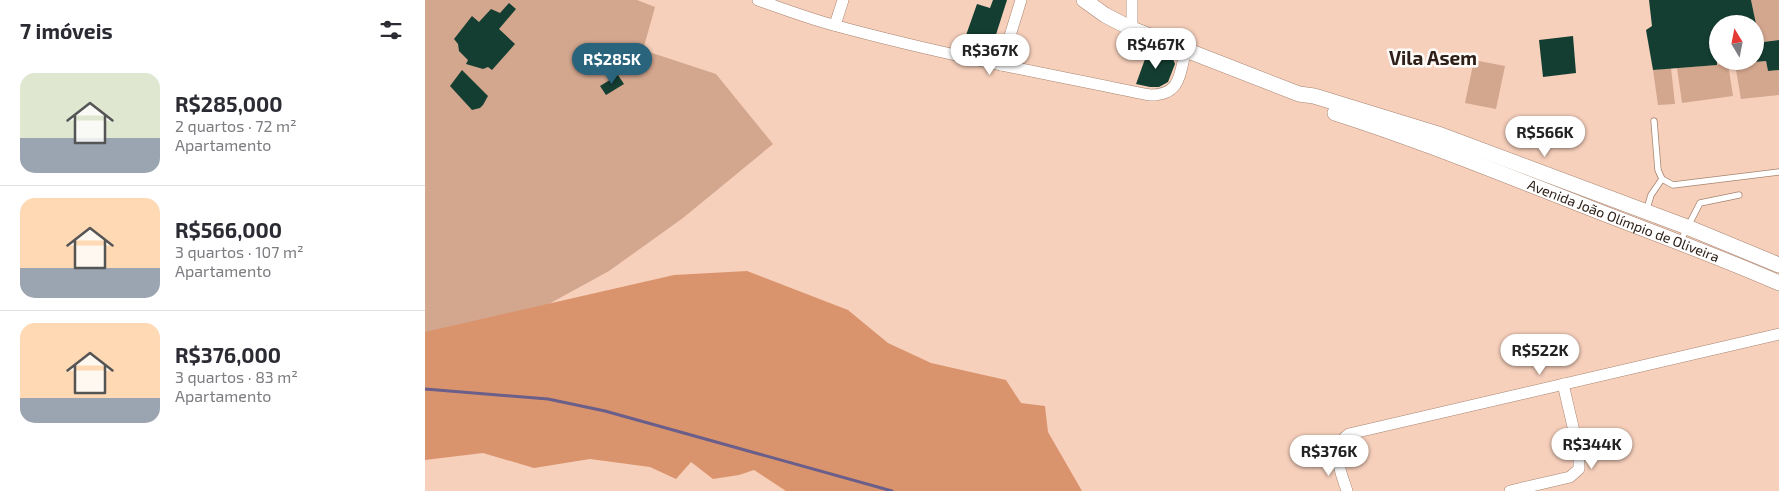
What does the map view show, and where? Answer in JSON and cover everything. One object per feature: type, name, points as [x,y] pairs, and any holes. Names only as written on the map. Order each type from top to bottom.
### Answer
[{"type":"main road","name":"Avenida João Olímpio de Oliveira","points":[[1084,0],[1105,15],[1132,28],[1299,94],[1314,96],[1441,135],[1687,227],[1779,265]]},
{"type":"main road","name":"Avenida João Olímpio de Oliveira","points":[[1299,94],[1311,105],[1418,140],[1680,242],[1779,283]]},
{"type":"street","points":[[757,0],[835,25],[1001,65],[1150,95],[1161,95],[1169,92],[1176,84],[1186,50]]},
{"type":"street","points":[[835,25],[843,0]]},
{"type":"street","points":[[1001,65],[1021,0]]},
{"type":"street","points":[[1132,0],[1132,28]]},
{"type":"street","points":[[1347,491],[1337,457],[1338,447],[1342,439],[1349,434],[1779,334]]},
{"type":"street","points":[[1510,491],[1570,477],[1579,469],[1578,448],[1563,384]]},
{"type":"lane","points":[[1654,121],[1658,170],[1662,179],[1673,185],[1779,172]]},
{"type":"lane","points":[[1638,227],[1646,212],[1651,195],[1662,179]]},
{"type":"lane","points":[[1680,242],[1700,203],[1739,195]]},
{"type":"shaded area","points":[[425,0],[637,0],[655,7],[643,50],[716,74],[773,144],[683,218],[609,271],[536,311],[425,338]]},
{"type":"shaded area","points":[[1751,0],[1779,0],[1779,40],[1764,42],[1764,15],[1754,15]]},
{"type":"shaded area","points":[[1474,60],[1505,66],[1496,109],[1465,103]]},
{"type":"shaded area","points":[[1764,61],[1766,61],[1768,71],[1779,70],[1779,95],[1741,99],[1736,70],[1764,70]]},
{"type":"shaded area","points":[[1709,65],[1709,70],[1729,70],[1733,96],[1682,103],[1677,68]]},
{"type":"shaded area","points":[[1671,68],[1675,104],[1658,105],[1653,70]]},
{"type":"shaded area","points":[[747,271],[848,310],[888,343],[931,363],[1006,380],[1021,403],[1045,406],[1048,432],[1082,491],[786,491],[754,470],[739,475],[713,479],[691,462],[676,479],[650,467],[590,459],[534,468],[483,453],[425,460],[425,332],[674,275]]},
{"type":"building","points":[[993,0],[1007,0],[993,44],[965,38],[977,4],[990,8]]},
{"type":"building","points":[[1649,0],[1751,0],[1754,15],[1709,15],[1709,66],[1653,70],[1646,30],[1652,26]]},
{"type":"building","points":[[509,3],[516,9],[499,29],[515,44],[492,70],[488,67],[483,69],[466,64],[468,60],[459,51],[458,44],[454,39],[472,16],[479,22],[491,9],[500,13]]},
{"type":"building","points":[[1573,36],[1576,73],[1543,77],[1539,40]]},
{"type":"building","points":[[1779,40],[1779,70],[1768,71],[1766,61],[1764,61],[1764,42]]},
{"type":"building","points":[[1149,48],[1173,59],[1175,64],[1168,82],[1159,87],[1136,84]]},
{"type":"building","points":[[462,70],[488,96],[480,108],[472,110],[450,86]]},
{"type":"building","points":[[618,75],[624,84],[606,95],[600,86]]},
{"type":"waterway","points":[[425,389],[548,399],[605,411],[892,491]]},
{"type":"district","name":"Vila Asem","points":[[1433,58]]}]
